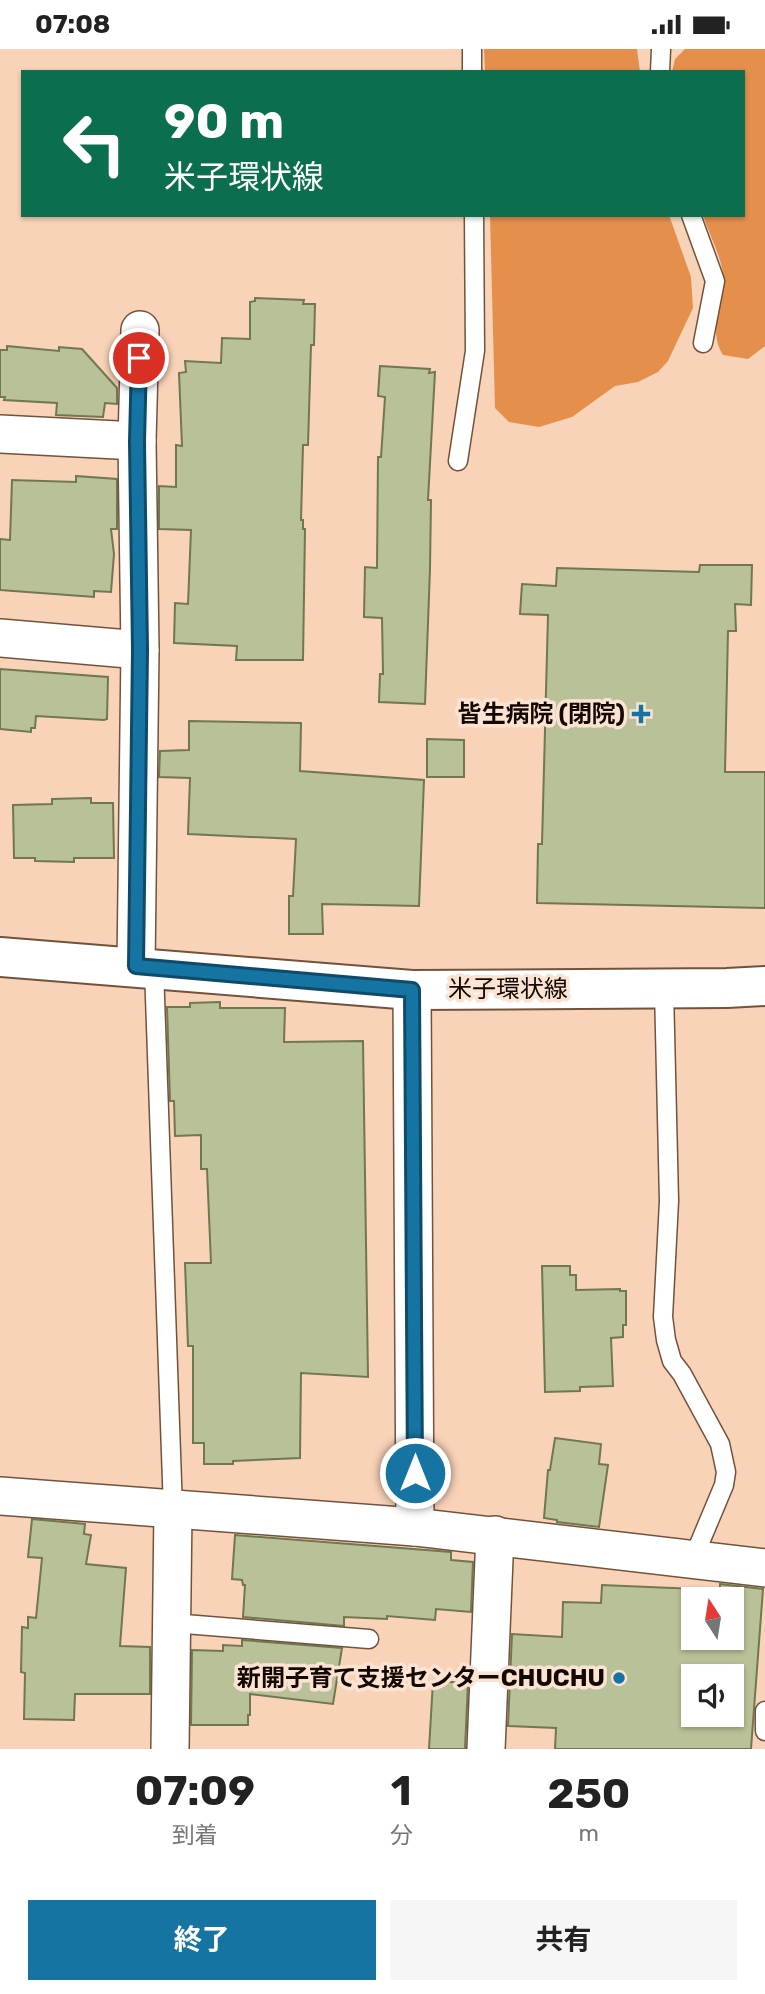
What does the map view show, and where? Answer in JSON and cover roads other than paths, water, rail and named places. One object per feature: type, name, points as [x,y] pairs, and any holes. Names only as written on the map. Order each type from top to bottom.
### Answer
[{"type":"main road","name":"米子環状線","points":[[0,957],[412,990],[765,986]]},
{"type":"street","points":[[140,330],[137,442],[145,968]]},
{"type":"street","points":[[0,434],[137,442]]},
{"type":"street","points":[[0,638],[140,650]]},
{"type":"street","points":[[412,990],[415,1527]]},
{"type":"street","points":[[0,1496],[415,1527],[765,1568]]},
{"type":"street","points":[[170,1749],[173,1510]]},
{"type":"street","points":[[486,1749],[495,1535]]},
{"type":"lane","points":[[472,49],[472,70]]},
{"type":"lane","points":[[660,70],[661,49]]},
{"type":"lane","points":[[458,461],[475,351],[474,217]]},
{"type":"lane","points":[[692,217],[715,281],[703,343]]},
{"type":"lane","points":[[145,968],[173,1510]]},
{"type":"lane","points":[[664,989],[669,1201],[663,1317],[672,1361],[682,1374],[720,1444],[726,1472],[724,1485],[693,1559]]},
{"type":"lane","points":[[172,1623],[369,1639]]},
{"type":"lane","points":[[765,1711],[765,1731]]},
{"type":"place","name":"皆生病院 (閉院)","points":[[641,714]]},
{"type":"place","name":"新開子育て支援センターCHUCHU","points":[[619,1678]]}]
